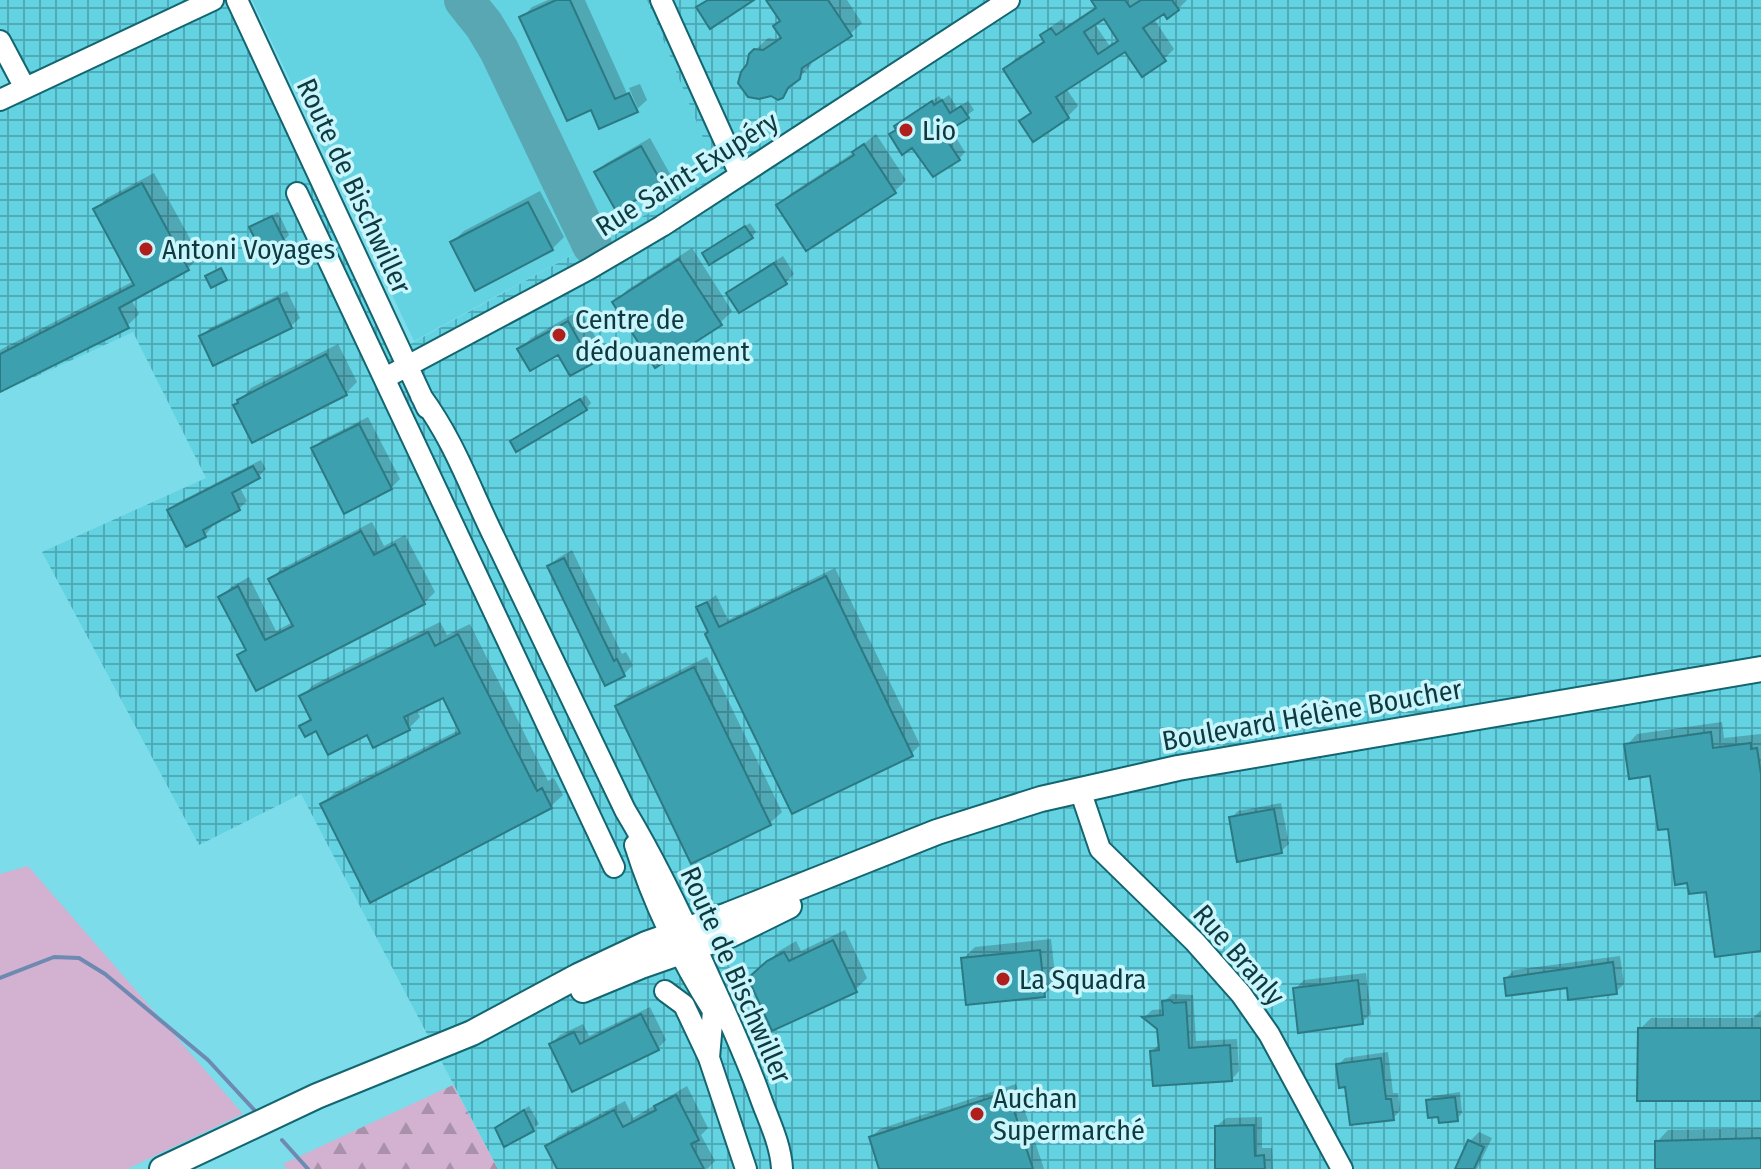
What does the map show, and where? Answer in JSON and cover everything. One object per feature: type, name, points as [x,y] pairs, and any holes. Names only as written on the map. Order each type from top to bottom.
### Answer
[{"type":"main road","name":"Boulevard Hélène Boucher","points":[[162,1169],[317,1096],[472,1033],[532,1004],[593,987],[654,961],[685,942],[882,853],[1041,799],[1178,768],[1761,669]]},
{"type":"street","points":[[0,100],[213,0]]},
{"type":"street","name":"Route de Bischwiller","points":[[237,0],[421,396],[449,436],[625,810],[643,840],[685,942],[695,984],[737,1054],[775,1164],[781,1169]]},
{"type":"street","points":[[661,0],[740,175]]},
{"type":"street","name":"Rue Saint-Exupéry","points":[[385,378],[589,269],[1009,0]]},
{"type":"street","points":[[0,41],[25,88]]},
{"type":"street","points":[[297,193],[614,867]]},
{"type":"street","name":"Rue Branly","points":[[1080,790],[1100,849],[1195,942],[1241,994],[1269,1034],[1342,1169]]},
{"type":"street","name":"Route de Bischwiller","points":[[625,810],[647,882],[685,942],[742,1046],[782,1157],[781,1169]]},
{"type":"street","points":[[593,820],[641,864]]},
{"type":"street","name":"Route de Bischwiller","points":[[665,991],[684,1005],[709,1058],[746,1169]]},
{"type":"street","points":[[709,1058],[713,1011]]},
{"type":"shaded area","points":[[0,0],[226,0],[394,353],[718,175],[647,0],[1761,0],[1761,1169],[498,1169],[301,794],[199,845],[42,552],[206,478],[133,332],[0,393],[0,90],[10,85],[0,67]]},
{"type":"shaded area","points":[[252,0],[647,0],[718,175],[414,341]]},
{"type":"green space","points":[[28,866],[243,1114],[127,1169],[0,1169],[0,874]]},
{"type":"green space","points":[[453,1085],[498,1169],[287,1169],[283,1164]]},
{"type":"building","points":[[556,0],[570,0],[615,99],[629,93],[638,112],[599,129],[591,110],[567,121],[519,17]]},
{"type":"building","points":[[708,0],[754,0],[710,29],[696,7]]},
{"type":"building","points":[[766,0],[828,0],[852,36],[802,68],[800,79],[778,100],[771,96],[759,99],[748,97],[738,83],[749,54],[754,49],[763,50],[781,38],[773,26],[780,21]]},
{"type":"building","points":[[1091,0],[1125,0],[1130,7],[1141,0],[1172,0],[1179,10],[1167,19],[1164,14],[1143,28],[1166,61],[1142,77],[1125,52],[1056,97],[1069,118],[1033,142],[1019,121],[1031,113],[1003,69],[1044,42],[1040,35],[1051,28],[1056,35],[1096,8]],"holes":[[[1104,19],[1118,41],[1098,54],[1084,32]]]},
{"type":"building","points":[[942,100],[950,113],[961,106],[969,118],[943,134],[960,160],[933,177],[912,148],[902,155],[889,134],[896,130],[894,126],[932,101],[934,105]]},
{"type":"building","points":[[864,144],[896,193],[806,251],[776,205],[854,155],[852,152]]},
{"type":"building","points":[[641,146],[663,185],[616,211],[594,172]]},
{"type":"building","points":[[142,183],[189,270],[119,308],[129,328],[0,392],[0,354],[134,285],[93,209]]},
{"type":"building","points":[[528,202],[553,250],[475,291],[450,242]]},
{"type":"building","points":[[272,216],[285,242],[262,253],[249,227]]},
{"type":"building","points":[[745,226],[753,238],[709,265],[702,253]]},
{"type":"building","points":[[679,259],[722,325],[655,368],[612,302]]},
{"type":"building","points":[[774,263],[787,284],[739,313],[726,293]]},
{"type":"building","points":[[221,268],[227,280],[211,288],[205,276]]},
{"type":"building","points":[[278,298],[292,328],[213,366],[199,336]]},
{"type":"building","name":"Centre de dédouanement","points":[[568,321],[592,364],[570,376],[558,355],[530,371],[517,349]]},
{"type":"building","points":[[326,354],[347,395],[252,443],[233,405],[238,403],[237,400]]},
{"type":"building","points":[[580,399],[587,410],[516,452],[510,441]]},
{"type":"building","points":[[359,424],[392,489],[344,514],[311,448]]},
{"type":"building","points":[[253,466],[260,478],[232,493],[240,510],[203,530],[206,537],[186,547],[167,510]]},
{"type":"building","points":[[361,531],[374,555],[395,544],[425,604],[256,691],[237,655],[246,650],[218,597],[238,586],[265,640],[293,626],[268,579]]},
{"type":"building","points":[[564,558],[614,661],[617,659],[625,676],[605,686],[547,566]]},
{"type":"building","points":[[826,576],[913,756],[792,814],[705,634],[708,632],[696,607],[707,602],[719,627]]},
{"type":"building","points":[[428,632],[435,646],[458,634],[537,791],[542,788],[552,808],[370,903],[320,804],[460,733],[443,698],[404,717],[410,730],[373,748],[367,735],[328,755],[316,731],[305,737],[299,726],[311,720],[299,696]]},
{"type":"building","points":[[694,667],[771,825],[691,864],[615,706]]},
{"type":"building","points":[[1711,732],[1713,748],[1751,743],[1751,749],[1757,748],[1761,774],[1761,951],[1715,957],[1706,892],[1689,894],[1687,883],[1675,885],[1668,829],[1658,830],[1650,776],[1629,779],[1624,744]]},
{"type":"building","points":[[1274,809],[1282,853],[1237,862],[1229,817]]},
{"type":"building","points":[[833,940],[857,992],[772,1031],[748,978],[767,961],[784,952],[789,961]]},
{"type":"building","name":"La Squadra","points":[[1040,950],[1045,997],[966,1005],[961,958]]},
{"type":"building","points":[[1613,962],[1617,994],[1568,1000],[1567,988],[1506,996],[1504,978]]},
{"type":"building","points":[[1358,980],[1363,1024],[1298,1033],[1293,988]]},
{"type":"building","points":[[1162,1001],[1174,1003],[1186,1002],[1189,1048],[1230,1045],[1232,1081],[1153,1086],[1150,1051],[1159,1050],[1157,1029],[1142,1017],[1163,1015]]},
{"type":"building","points":[[641,1014],[659,1050],[572,1092],[549,1044],[574,1032],[580,1044]]},
{"type":"building","points":[[1638,1028],[1761,1028],[1761,1101],[1637,1101]]},
{"type":"building","points":[[1381,1058],[1386,1099],[1391,1099],[1394,1120],[1350,1125],[1345,1087],[1339,1088],[1336,1064]]},
{"type":"building","name":"Auchan Supermarché","points":[[1008,1092],[1033,1169],[879,1169],[869,1137]]},
{"type":"building","points":[[676,1095],[699,1140],[691,1144],[704,1169],[557,1169],[545,1146],[614,1110],[623,1127],[656,1110],[654,1106]]},
{"type":"building","points":[[1455,1097],[1458,1121],[1439,1123],[1438,1117],[1428,1118],[1426,1100]]},
{"type":"building","points":[[524,1110],[534,1131],[504,1147],[495,1128]]},
{"type":"building","points":[[1254,1125],[1255,1156],[1264,1155],[1265,1169],[1215,1169],[1215,1126]]},
{"type":"building","points":[[1761,1138],[1761,1169],[1655,1169],[1655,1141]]},
{"type":"building","points":[[1468,1140],[1484,1147],[1474,1169],[1455,1169]]},
{"type":"waterway","points":[[0,978],[54,957],[79,958],[105,974],[208,1060],[257,1113]]},
{"type":"waterway","points":[[282,1140],[308,1169]]},
{"type":"taxiway","points":[[464,0],[499,50],[592,245]]},
{"type":"place","name":"Lio","points":[[906,130]]},
{"type":"place","name":"Antoni Voyages","points":[[146,249]]},
{"type":"place","name":"Centre de dédouanement","points":[[559,335]]},
{"type":"place","name":"La Squadra","points":[[1003,979]]},
{"type":"place","name":"Auchan Supermarché","points":[[977,1114]]}]
